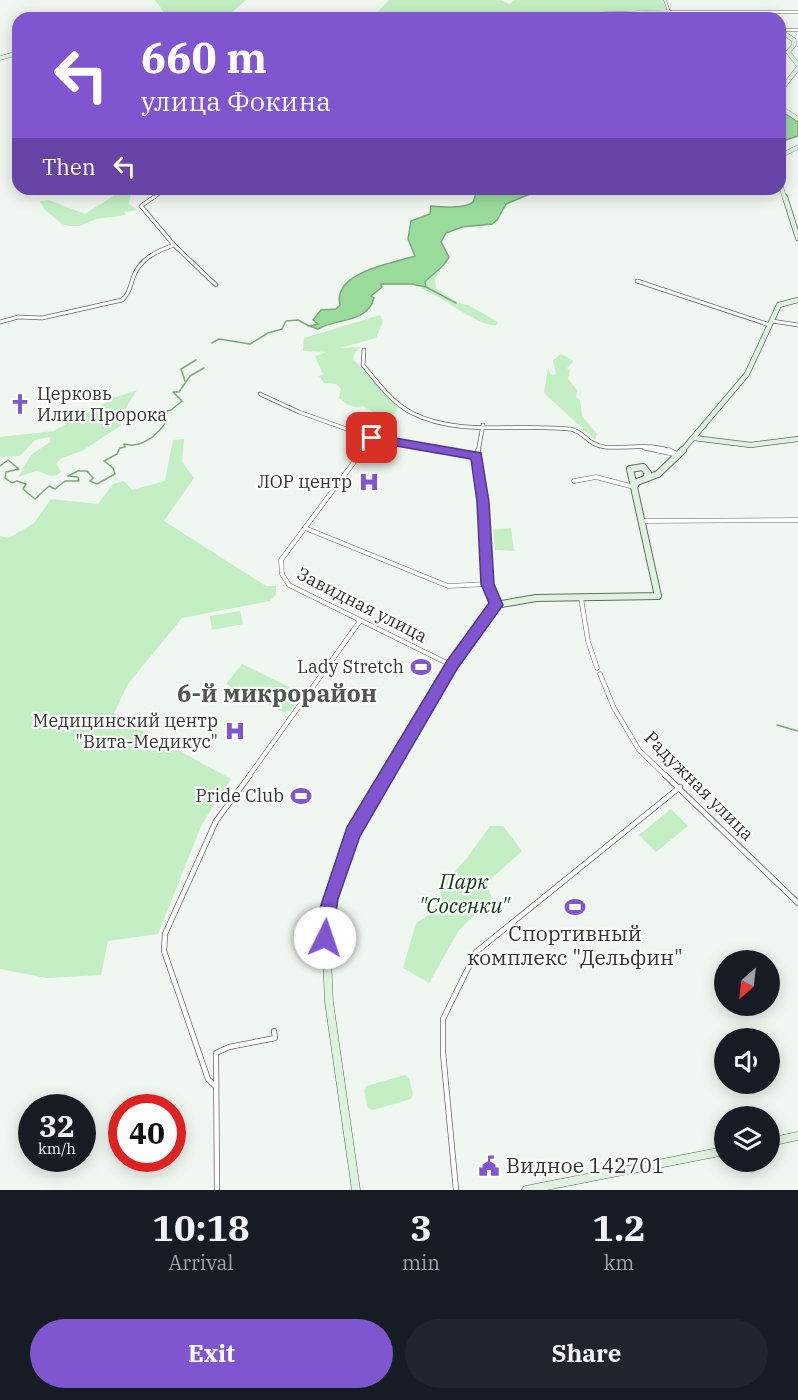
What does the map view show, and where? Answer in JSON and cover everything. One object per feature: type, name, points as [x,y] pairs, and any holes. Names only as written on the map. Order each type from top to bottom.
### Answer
[{"type":"street","points":[[665,0],[669,12],[798,12]]},
{"type":"street","points":[[786,34],[794,40],[794,45],[788,52],[798,67],[786,83]]},
{"type":"street","points":[[157,195],[141,206],[174,245],[216,285]]},
{"type":"street","points":[[784,195],[798,238]]},
{"type":"street","points":[[0,322],[18,316],[42,318],[122,300],[130,294],[139,267],[156,252],[174,245]]},
{"type":"street","points":[[637,281],[771,323],[798,325]]},
{"type":"street","points":[[630,475],[644,479],[658,474],[694,438],[748,372],[779,305],[798,300]]},
{"type":"street","points":[[364,350],[363,365],[409,412],[423,417],[483,425],[574,429],[596,446],[659,446],[678,454]]},
{"type":"street","points":[[260,394],[298,412],[372,438],[477,456]]},
{"type":"street","points":[[483,425],[477,456],[483,502],[488,584],[496,605]]},
{"type":"street","name":"Завидная улица","points":[[372,438],[281,560],[280,574],[289,585],[452,665]]},
{"type":"street","points":[[694,438],[752,445],[798,439]]},
{"type":"street","points":[[637,446],[678,454]]},
{"type":"street","points":[[664,453],[668,464]]},
{"type":"street","points":[[356,1190],[328,1002],[325,917],[353,833],[452,665],[486,614],[496,605],[525,598],[658,596],[630,469],[634,467],[656,470],[668,464]]},
{"type":"street","points":[[634,487],[648,473],[645,468]]},
{"type":"street","points":[[574,481],[584,476],[596,476],[634,487]]},
{"type":"street","points":[[643,521],[798,520]]},
{"type":"street","points":[[305,528],[447,586],[488,584]]},
{"type":"street","points":[[581,598],[588,641],[597,668]]},
{"type":"street","points":[[215,1086],[208,1080],[164,951],[165,934],[216,821],[360,621]]},
{"type":"street","name":"Радужная улица","points":[[600,674],[614,708],[639,750],[798,903]]},
{"type":"street","points":[[456,1190],[443,1053],[443,1019],[476,952],[610,841],[680,787]]},
{"type":"street","points":[[217,1190],[216,1053],[229,1047],[275,1038],[274,1031]]},
{"type":"street","points":[[780,1140],[798,1136]]},
{"type":"street","points":[[526,1190],[714,1153]]},
{"type":"green space","points":[[155,0],[246,0],[232,12],[163,11]]},
{"type":"green space","points":[[389,0],[501,0],[509,4],[515,0],[663,0],[666,9],[601,12],[378,12]]},
{"type":"green space","points":[[115,195],[131,195],[129,204],[138,210],[124,212],[126,215],[96,219],[80,226],[70,226],[62,224],[45,210],[40,201],[49,200],[85,214]]},
{"type":"green space","points":[[439,272],[435,279],[436,288],[458,303],[468,305],[498,322],[497,325],[481,322],[420,288],[427,287],[426,282],[433,273]]},
{"type":"green space","points":[[380,315],[383,321],[376,338],[340,348],[361,347],[355,352],[353,359],[398,408],[394,414],[377,414],[363,406],[355,407],[347,404],[339,398],[341,389],[336,384],[324,383],[319,376],[323,374],[315,356],[327,352],[303,351],[304,338]]},
{"type":"green space","points":[[561,354],[574,361],[567,368],[570,371],[568,379],[577,390],[576,397],[580,400],[582,416],[597,434],[595,440],[544,393],[548,368],[551,375],[556,374],[553,360]]},
{"type":"green space","points":[[137,390],[127,406],[120,426],[82,451],[62,458],[56,463],[61,472],[58,474],[52,476],[36,471],[18,477],[31,455],[50,442],[50,437],[35,440],[20,456],[0,457],[0,437],[54,431],[114,398]]},
{"type":"green space","points":[[184,439],[182,462],[194,478],[164,521],[266,586],[276,586],[276,594],[270,601],[182,618],[128,684],[113,715],[231,779],[202,824],[158,934],[108,941],[101,975],[47,978],[0,969],[0,536],[9,538],[34,523],[51,499],[98,504],[113,484],[124,481],[132,490],[165,481],[173,440]]},
{"type":"green space","points":[[511,528],[514,551],[495,550],[493,530]]},
{"type":"green space","points":[[240,611],[243,624],[212,630],[210,616]]},
{"type":"green space","points":[[242,664],[300,692],[300,697],[290,711],[283,712],[226,684]]},
{"type":"green space","points":[[671,809],[688,826],[656,852],[639,835]]},
{"type":"green space","name":"Парк \"Сосенки\"","points":[[490,826],[503,826],[522,851],[486,883],[492,898],[459,930],[429,983],[403,968],[416,923],[432,913],[441,896],[442,885],[467,858]]},
{"type":"green space","points":[[405,1075],[409,1078],[413,1094],[411,1099],[373,1110],[368,1108],[364,1091],[366,1086]]},
{"type":"shaded area","points":[[786,114],[798,122],[798,136],[786,140]]},
{"type":"shaded area","points":[[476,195],[528,195],[506,204],[497,220],[492,224],[462,227],[446,233],[441,242],[449,257],[441,268],[425,282],[426,287],[412,284],[381,284],[382,287],[371,296],[374,298],[365,312],[318,329],[309,326],[318,324],[313,320],[321,310],[336,309],[340,305],[340,294],[345,284],[354,277],[379,266],[415,256],[408,239],[411,221],[430,214],[431,206],[465,206],[473,202]]},
{"type":"waterway","points":[[426,287],[456,303]]},
{"type":"waterway","points":[[212,343],[219,339],[250,344],[268,333],[282,329],[286,321],[298,320],[309,326]]},
{"type":"waterway","points":[[185,381],[181,369],[196,360]]},
{"type":"waterway","points":[[0,466],[8,460],[19,469],[6,472],[5,478],[12,483],[17,481],[26,484],[23,489],[35,499],[49,486],[55,489],[65,481],[79,481],[78,477],[68,476],[78,471],[87,471],[93,478],[90,481],[97,484],[115,474],[113,468],[104,461],[117,454],[120,448],[125,447],[124,444],[137,444],[155,435],[167,420],[155,414],[171,410],[182,401],[173,392],[179,392],[190,376],[204,368]]},
{"type":"waterway","points":[[777,725],[798,731]]},
{"type":"place","name":"Церковь Илии Пророка","points":[[20,404]]},
{"type":"place","name":"ЛОР центр","points":[[369,482]]},
{"type":"place","name":"Lady Stretch","points":[[421,667]]},
{"type":"place","name":"Медицинский центр \"Вита-Медикус\"","points":[[235,731]]},
{"type":"place","name":"Pride Club","points":[[301,796]]},
{"type":"place","name":"Спортивный комплекс \"Дельфин\"","points":[[575,907]]},
{"type":"place","name":"Видное 142701","points":[[489,1166]]},
{"type":"district","name":"6-й микрорайон","points":[[277,694]]},
{"type":"route","points":[[325,938],[325,917],[329,899],[350,838],[452,665],[486,614],[496,605],[488,584],[483,502],[477,456],[437,451],[372,438]]}]
